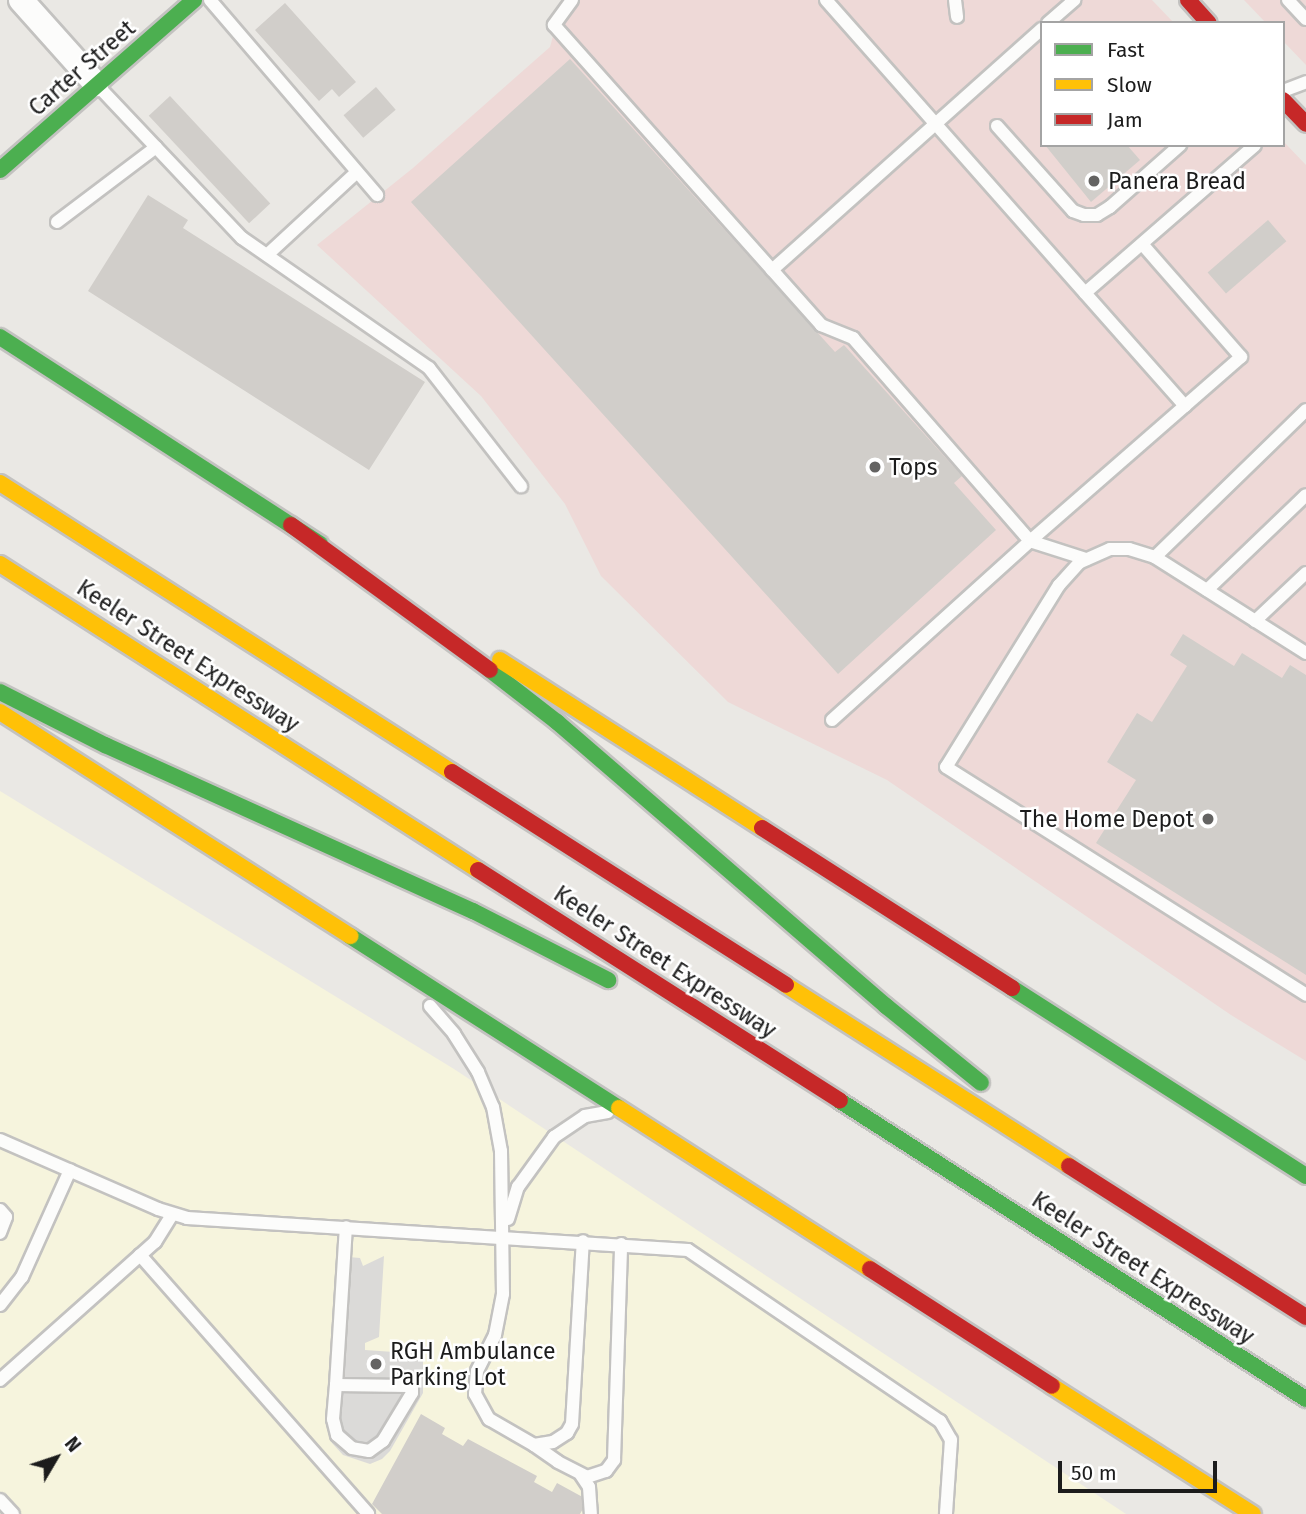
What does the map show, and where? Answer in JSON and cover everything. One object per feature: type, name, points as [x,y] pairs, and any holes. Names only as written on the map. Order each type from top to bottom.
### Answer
[{"type":"main road","name":"Carter Street","points":[[0,170],[194,0]]},
{"type":"main road","points":[[1188,0],[1207,21]]},
{"type":"main road","points":[[1287,111],[1306,124]]},
{"type":"main road","points":[[0,337],[1306,1176]]},
{"type":"main road","name":"Keeler Street Expressway","points":[[0,483],[1306,1317]]},
{"type":"main road","points":[[291,525],[451,640],[548,715],[886,1006],[994,1092]]},
{"type":"main road","name":"Keeler Street Expressway","points":[[0,564],[1306,1399]]},
{"type":"main road","points":[[0,692],[105,745],[473,911],[618,985]]},
{"type":"main road","points":[[0,712],[1253,1514]]},
{"type":"main road","points":[[673,1015],[1020,1217]]},
{"type":"main road","points":[[1057,1138],[1274,1296]]},
{"type":"street","points":[[21,0],[96,84]]},
{"type":"lane","points":[[210,0],[377,195]]},
{"type":"lane","points":[[572,0],[554,25],[821,325],[853,338],[1030,541],[1086,559]]},
{"type":"lane","points":[[827,0],[1185,406]]},
{"type":"lane","points":[[955,0],[957,17]]},
{"type":"lane","points":[[1050,21],[1074,0]]},
{"type":"lane","points":[[1288,0],[1306,19]]},
{"type":"lane","points":[[772,270],[1040,31]]},
{"type":"lane","points":[[1285,90],[1306,82]]},
{"type":"lane","points":[[96,84],[242,238],[429,368],[521,486]]},
{"type":"lane","points":[[997,125],[1073,211],[1083,215],[1097,215],[1110,207],[1179,147]]},
{"type":"lane","points":[[57,222],[156,147]]},
{"type":"lane","points":[[1086,293],[1253,147]]},
{"type":"lane","points":[[267,255],[357,172]]},
{"type":"lane","points":[[832,720],[1030,541],[1241,357],[1142,244]]},
{"type":"lane","points":[[1155,557],[1306,410]]},
{"type":"lane","points":[[1207,590],[1306,495]]},
{"type":"lane","points":[[1306,653],[1155,557],[1129,549],[1110,549],[1086,559],[1059,585],[946,767],[1306,995]]},
{"type":"lane","points":[[1255,621],[1306,573]]},
{"type":"lane","points":[[366,945],[444,1021],[463,1046],[485,1086],[496,1118],[502,1151],[504,1237],[501,1316],[477,1371],[475,1394],[489,1419],[581,1475],[589,1488],[591,1514]]},
{"type":"lane","points":[[504,1237],[518,1187],[560,1131],[585,1116],[603,1112],[620,1114],[643,1123]]},
{"type":"lane","points":[[0,1140],[172,1215],[673,1247],[694,1253],[932,1414],[945,1427],[951,1440],[946,1514]]},
{"type":"lane","points":[[0,1305],[22,1278],[70,1170]]},
{"type":"lane","points":[[0,1210],[6,1217],[0,1233]]},
{"type":"lane","points":[[0,1380],[160,1237],[172,1215]]},
{"type":"lane","points":[[335,1385],[408,1386],[412,1388],[412,1393],[383,1441],[369,1451],[352,1448],[337,1435],[333,1419],[335,1385],[346,1227]]},
{"type":"lane","points":[[534,1445],[553,1442],[567,1433],[572,1424],[583,1241]]},
{"type":"lane","points":[[581,1475],[593,1476],[611,1466],[621,1244]]},
{"type":"lane","points":[[140,1255],[368,1514]]},
{"type":"lane","points":[[0,1500],[12,1514]]},
{"type":"shaded area","points":[[563,0],[1152,0],[1172,21],[1040,21],[1040,147],[1285,147],[1285,143],[1306,165],[1306,1061],[1231,1015],[887,780],[728,702],[601,576],[565,504],[481,396],[317,245],[413,168],[550,47]]},
{"type":"shaded area","points":[[1244,0],[1306,0],[1306,65],[1285,43],[1285,21],[1264,21]]},
{"type":"shaded area","points":[[0,791],[454,1069],[1126,1514],[0,1514]]},
{"type":"shaded area","name":"RGH Ambulance Parking Lot","points":[[337,1256],[360,1258],[363,1266],[384,1256],[379,1337],[365,1343],[365,1350],[423,1354],[423,1393],[390,1451],[382,1459],[370,1464],[343,1455],[332,1443],[326,1426]]},
{"type":"building","points":[[285,3],[356,82],[339,97],[332,89],[319,101],[255,30]]},
{"type":"building","points":[[570,59],[835,352],[844,345],[962,476],[954,483],[996,530],[838,674],[411,202]]},
{"type":"building","points":[[376,87],[396,110],[363,138],[344,115]]},
{"type":"building","points":[[170,96],[270,204],[249,223],[149,116]]},
{"type":"building","name":"Panera Bread","points":[[1047,147],[1129,147],[1140,160],[1091,202]]},
{"type":"building","points":[[148,195],[188,220],[183,228],[425,382],[369,470],[88,291]]},
{"type":"building","points":[[1268,220],[1286,241],[1226,294],[1208,272]]},
{"type":"building","name":"The Home Depot","points":[[1183,634],[1234,666],[1242,653],[1282,678],[1290,665],[1306,675],[1306,975],[1096,843],[1136,780],[1107,762],[1137,713],[1152,722],[1187,666],[1170,655]]},
{"type":"building","points":[[421,1414],[445,1428],[442,1434],[463,1446],[468,1439],[537,1476],[534,1482],[552,1492],[557,1483],[588,1500],[580,1514],[382,1514],[372,1504]]},
{"type":"traffic: fast","points":[[0,170],[194,0]]},
{"type":"traffic: fast","points":[[0,337],[320,544]]},
{"type":"traffic: fast","points":[[490,670],[557,722],[886,1006],[981,1083]]},
{"type":"traffic: fast","points":[[0,692],[105,745],[473,911],[608,980]]},
{"type":"traffic: fast","points":[[350,936],[619,1108]]},
{"type":"traffic: fast","points":[[1012,988],[1306,1176]]},
{"type":"traffic: fast","points":[[840,1101],[1306,1399]]},
{"type":"traffic: slow","points":[[0,483],[452,772]]},
{"type":"traffic: slow","points":[[0,564],[478,870]]},
{"type":"traffic: slow","points":[[500,660],[762,828]]},
{"type":"traffic: slow","points":[[0,712],[350,936]]},
{"type":"traffic: slow","points":[[786,985],[1069,1166]]},
{"type":"traffic: slow","points":[[619,1108],[870,1269]]},
{"type":"traffic: slow","points":[[1052,1386],[1253,1514]]},
{"type":"traffic: jam","points":[[1188,0],[1207,21]]},
{"type":"traffic: jam","points":[[1285,102],[1306,124]]},
{"type":"traffic: jam","points":[[291,525],[490,670]]},
{"type":"traffic: jam","points":[[452,772],[786,985]]},
{"type":"traffic: jam","points":[[762,828],[1012,988]]},
{"type":"traffic: jam","points":[[478,870],[840,1101]]},
{"type":"traffic: jam","points":[[1069,1166],[1306,1317]]},
{"type":"traffic: jam","points":[[870,1269],[1052,1386]]},
{"type":"place","name":"Panera Bread","points":[[1094,181]]},
{"type":"place","name":"Tops","points":[[875,467]]},
{"type":"place","name":"The Home Depot","points":[[1208,819]]},
{"type":"place","name":"RGH Ambulance Parking Lot","points":[[376,1364]]}]
